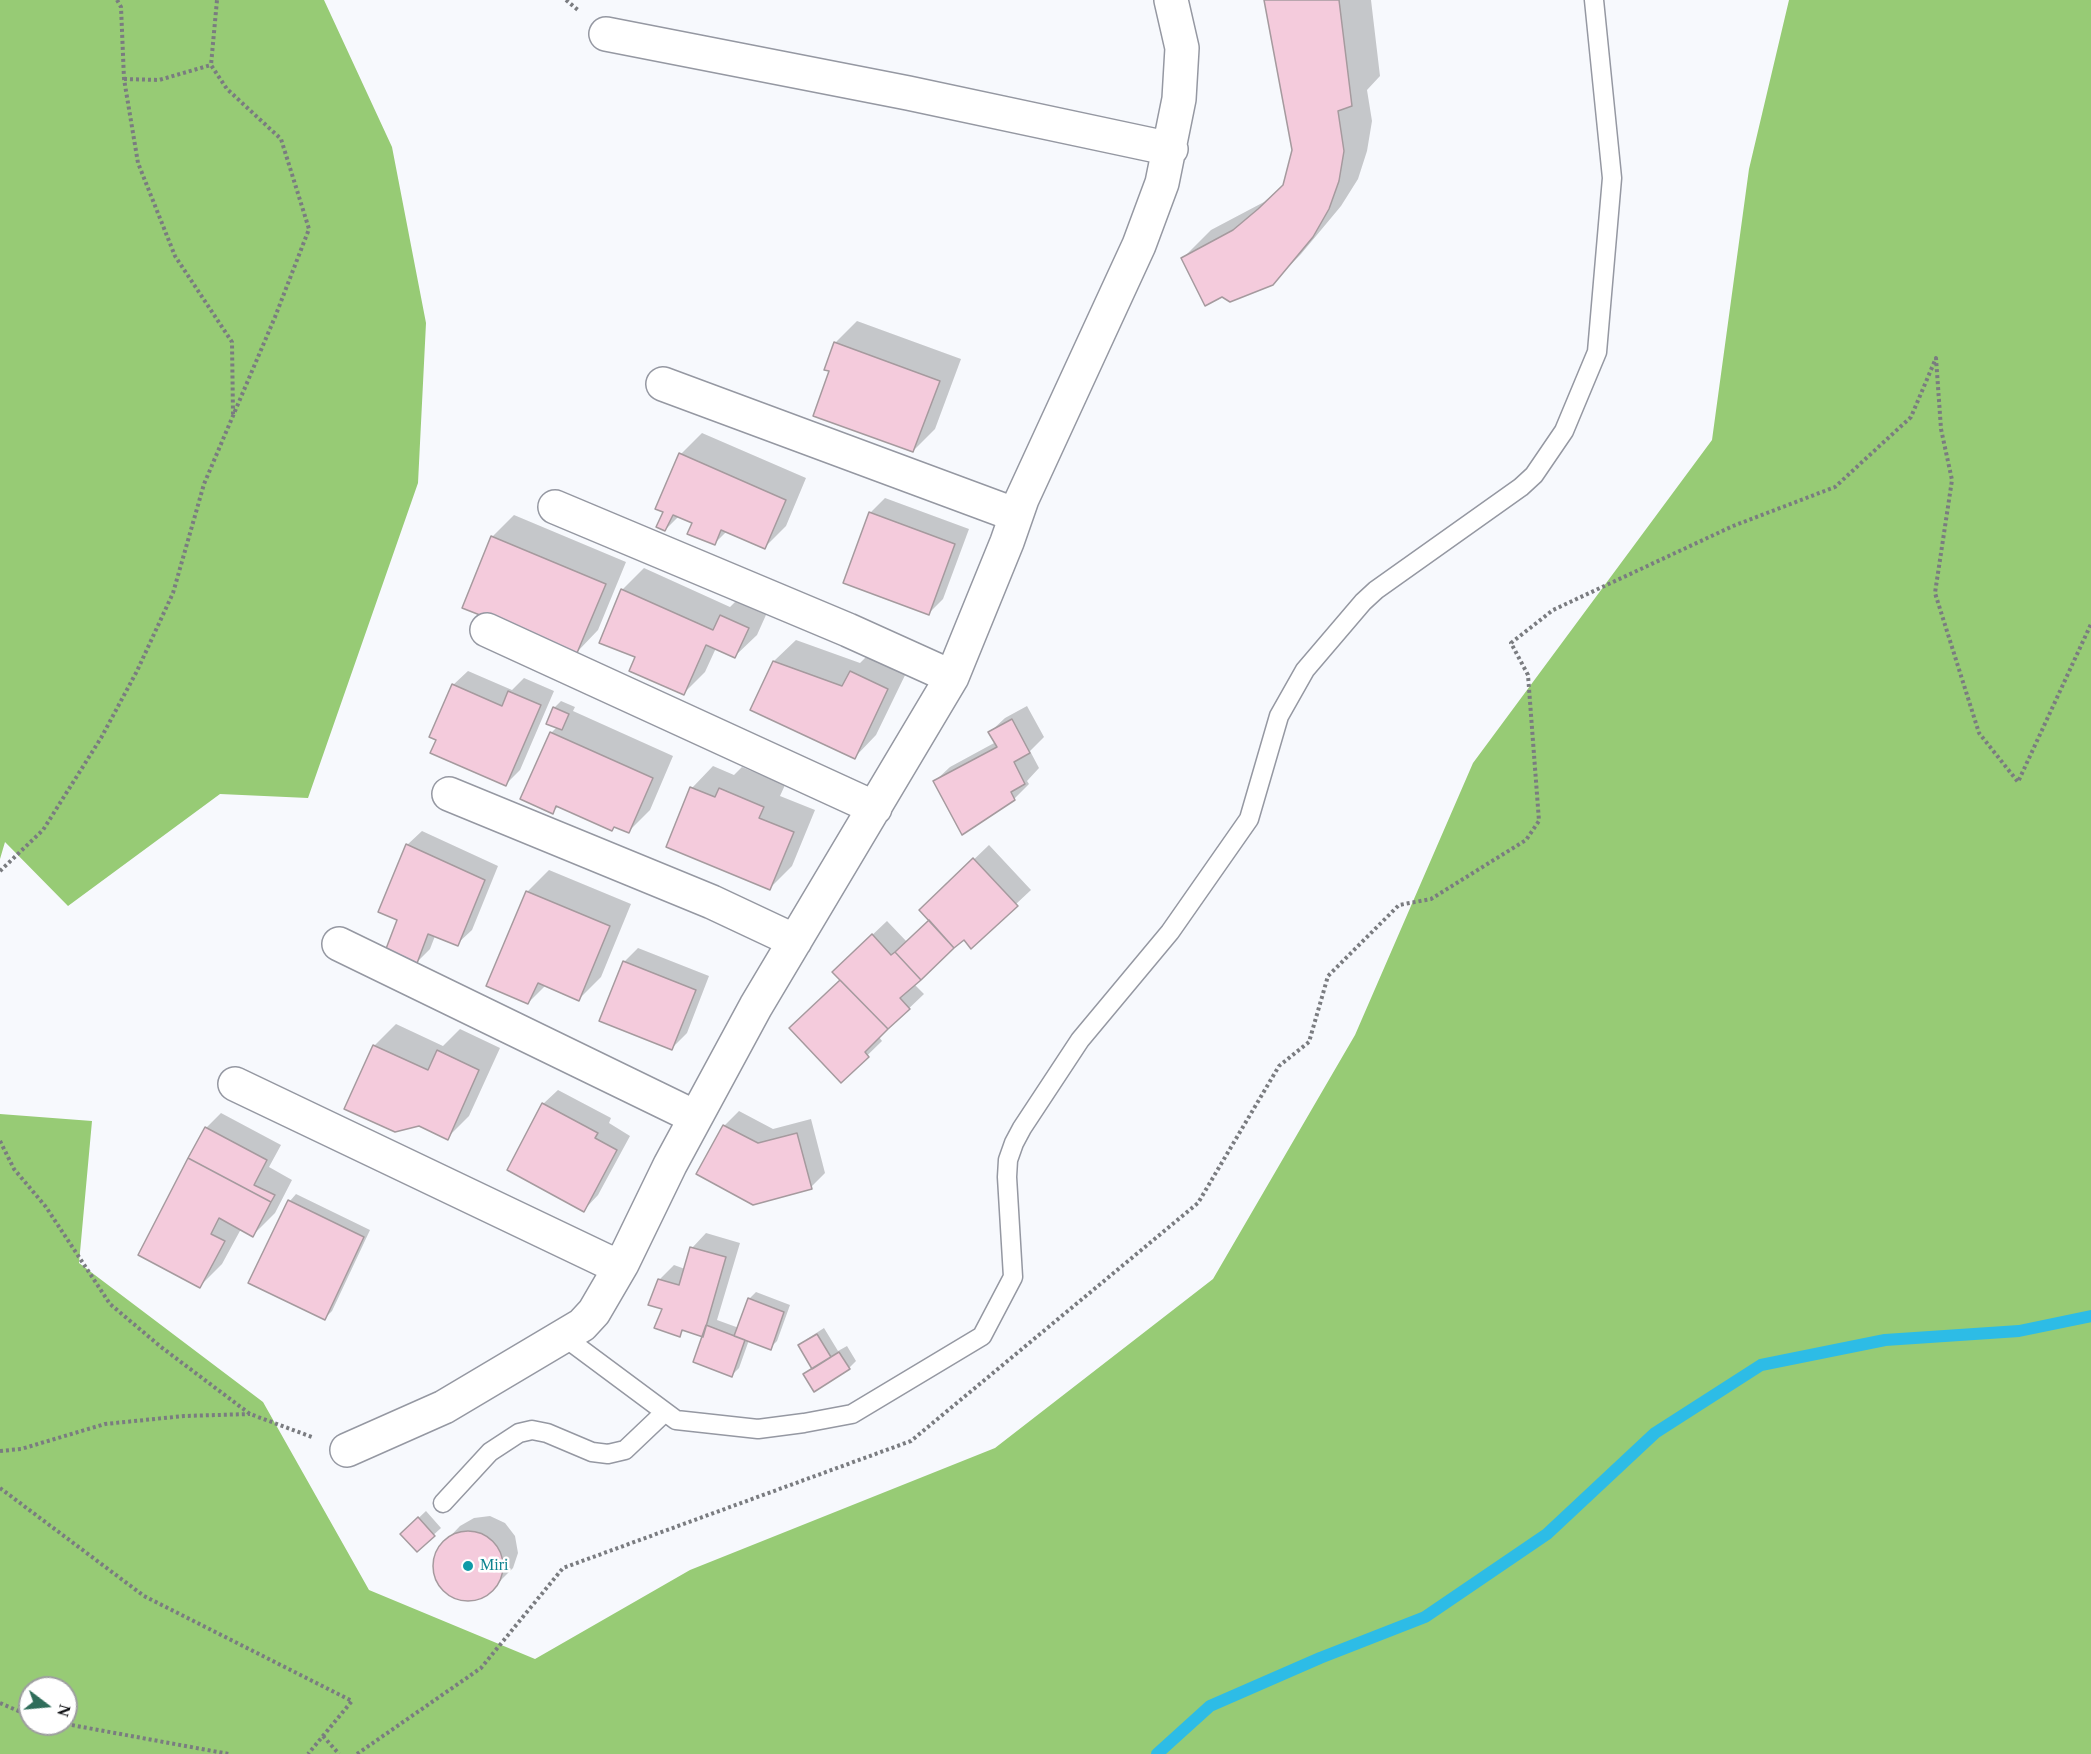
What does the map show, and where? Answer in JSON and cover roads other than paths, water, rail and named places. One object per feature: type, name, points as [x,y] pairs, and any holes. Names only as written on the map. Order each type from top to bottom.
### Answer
[{"type":"street","points":[[347,1450],[444,1407],[582,1325],[594,1312],[622,1264],[695,1117],[795,940],[952,677],[1016,514],[1139,245],[1162,183],[1171,149],[1179,99],[1182,48],[1171,0]]},
{"type":"street","points":[[606,34],[920,96],[1171,149]]},
{"type":"street","points":[[663,384],[1016,514]]},
{"type":"street","points":[[555,507],[848,630],[952,677]]},
{"type":"street","points":[[488,630],[875,808]]},
{"type":"street","points":[[449,794],[712,902],[795,940]]},
{"type":"street","points":[[339,944],[695,1117]]},
{"type":"street","points":[[235,1084],[606,1261],[622,1264]]},
{"type":"lane","points":[[563,1336],[676,1420],[758,1429],[804,1424],[852,1414],[982,1336],[1013,1277],[1008,1160],[1014,1143],[1080,1040],[1170,932],[1249,819],[1279,716],[1305,670],[1362,602],[1376,590],[1528,481],[1564,431],[1597,352],[1612,178],[1594,0]]},
{"type":"lane","points":[[443,1503],[490,1452],[519,1433],[532,1430],[547,1433],[592,1452],[608,1454],[625,1450],[665,1412]]},
{"type":"waterway","points":[[1157,1754],[1210,1706],[1320,1658],[1425,1617],[1547,1534],[1655,1433],[1761,1365],[1885,1340],[2019,1331],[2091,1316]]},
{"type":"place","name":"Miri","points":[[468,1566]]}]
